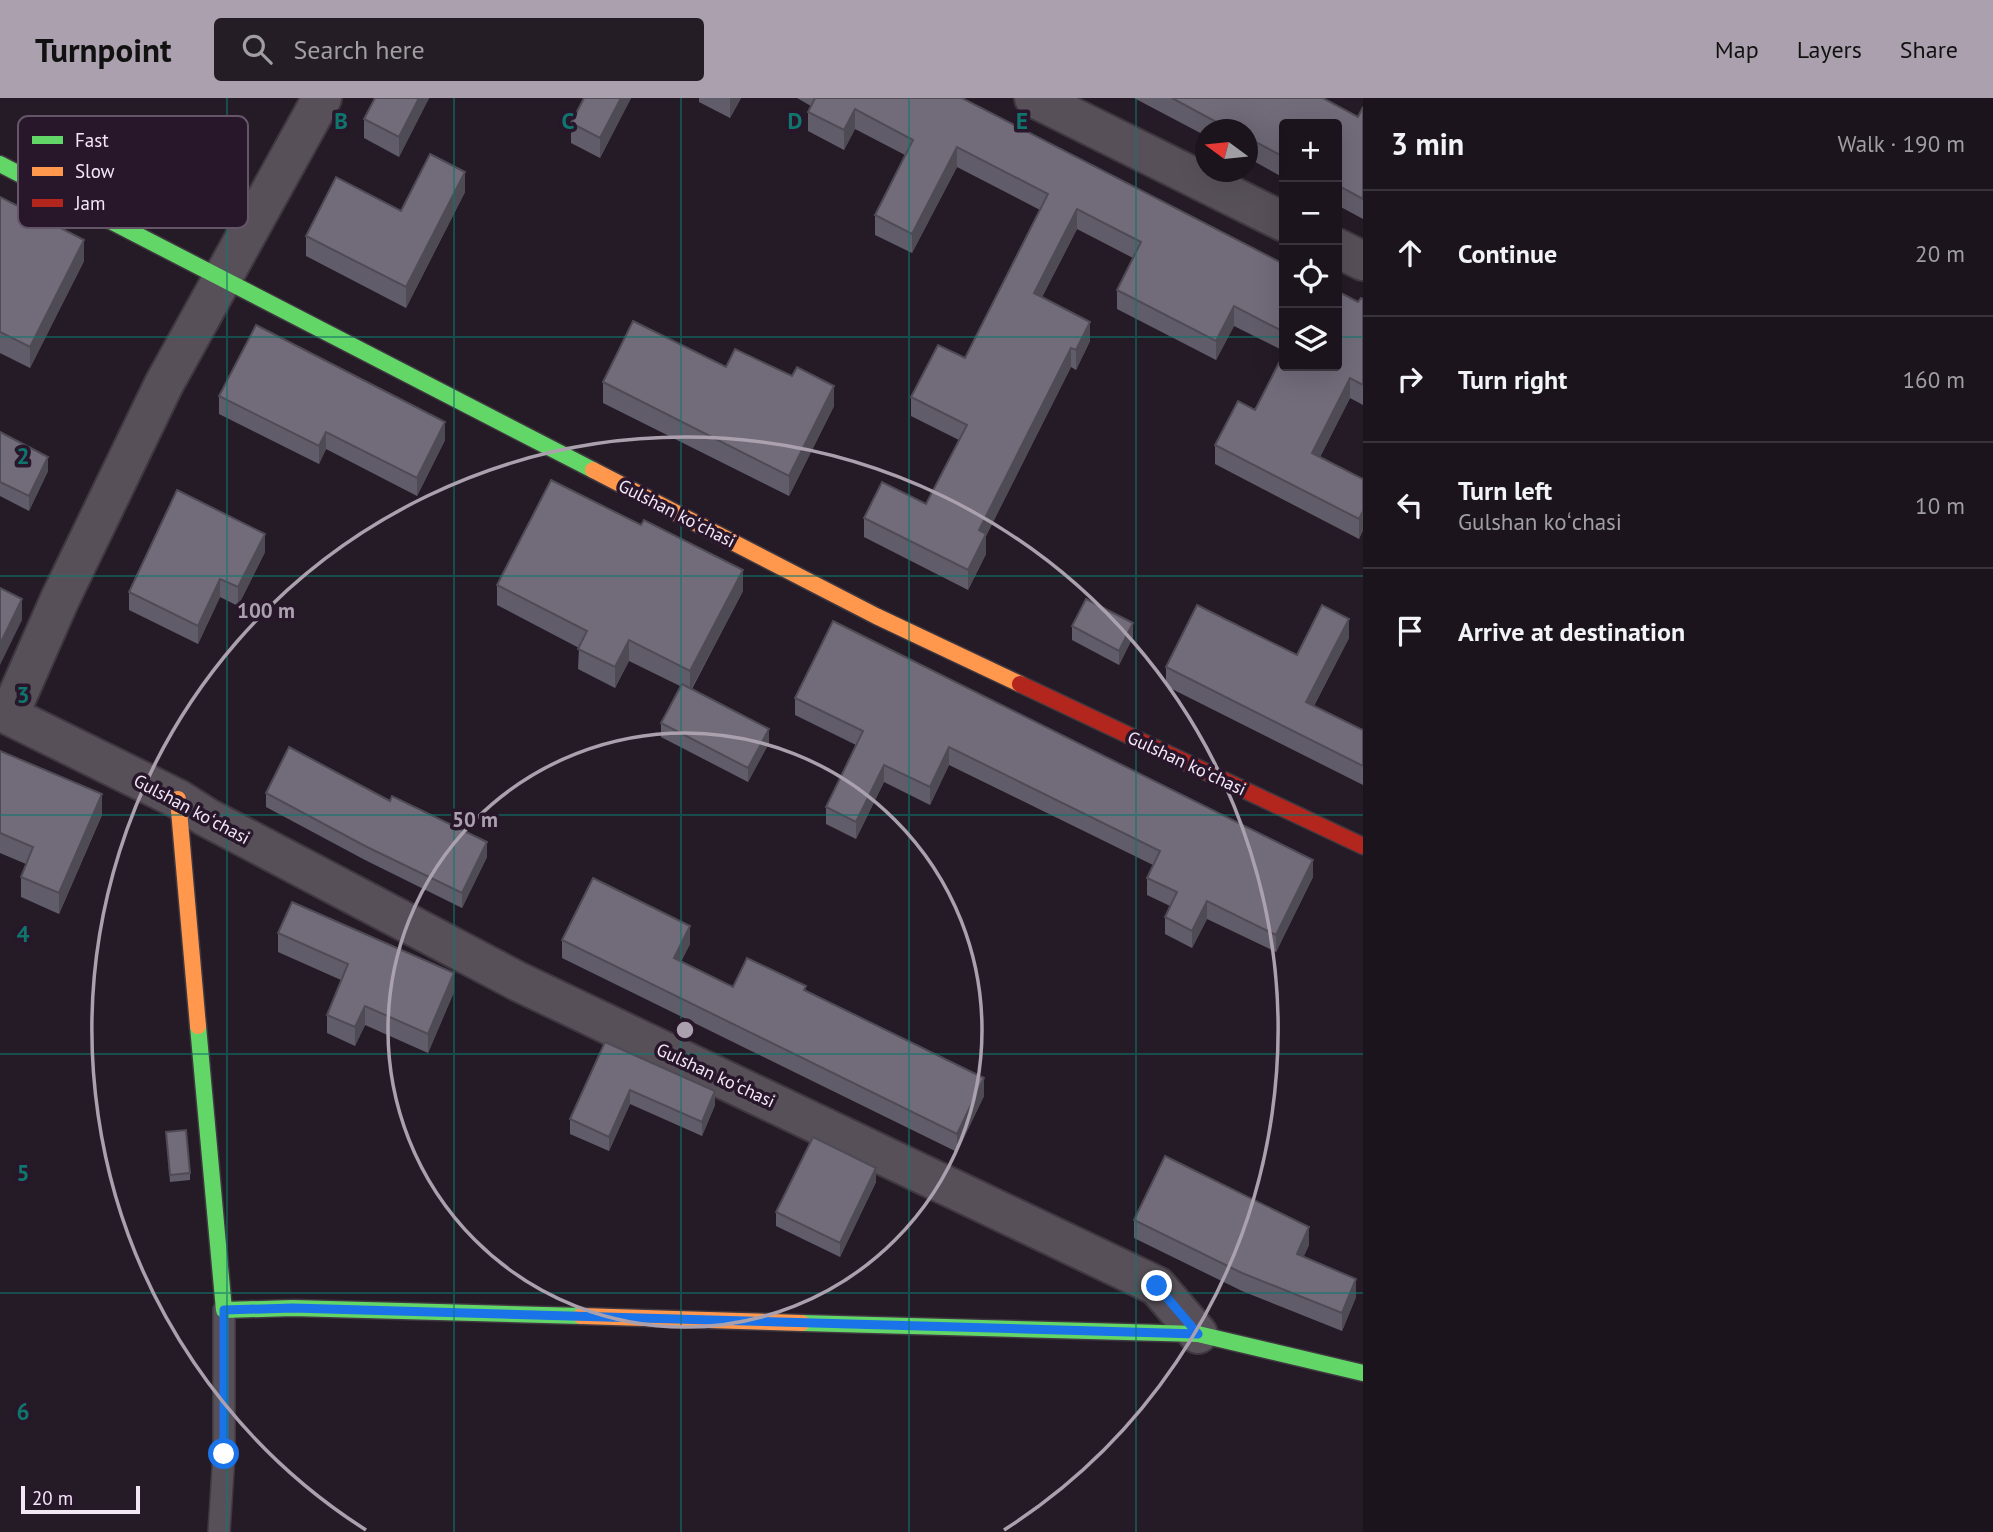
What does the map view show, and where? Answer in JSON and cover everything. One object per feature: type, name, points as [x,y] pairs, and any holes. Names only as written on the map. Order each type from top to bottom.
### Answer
[{"type":"street","points":[[5,713],[164,384],[322,98]]},
{"type":"street","points":[[1034,98],[1279,220]]},
{"type":"street","name":"Gulshan koʻchasi","points":[[0,164],[18,173]]},
{"type":"street","name":"Gulshan koʻchasi","points":[[125,228],[876,616],[1363,846]]},
{"type":"street","points":[[1342,250],[1363,261]]},
{"type":"street","name":"Gulshan koʻchasi","points":[[5,713],[178,799],[218,823],[519,982],[1157,1286],[1198,1334]]},
{"type":"street","points":[[178,799],[224,1310],[293,1308],[1198,1334],[1363,1373]]},
{"type":"lane","points":[[219,1532],[224,1454],[224,1310]]},
{"type":"building","points":[[375,98],[419,98],[399,137],[364,119]]},
{"type":"building","points":[[584,98],[621,98],[600,138],[571,123]]},
{"type":"building","points":[[815,98],[962,98],[1279,261],[1279,329],[1234,306],[1216,341],[1117,290],[1141,242],[1077,209],[1034,293],[1090,322],[1076,350],[1071,348],[979,530],[986,534],[968,570],[864,518],[882,482],[926,504],[967,425],[911,397],[938,345],[965,358],[1048,194],[957,147],[912,234],[875,215],[913,140],[855,109],[844,130],[808,112]]},
{"type":"building","points":[[1172,98],[1323,98],[1358,117],[1363,107],[1363,199],[1342,188],[1342,119],[1279,119],[1279,154],[1258,143],[1258,119],[1211,119]]},
{"type":"building","points":[[430,154],[465,172],[406,287],[306,236],[336,177],[401,211]]},
{"type":"building","points":[[0,197],[18,206],[18,228],[61,228],[84,240],[30,347],[0,332]]},
{"type":"building","points":[[1342,294],[1358,302],[1363,299],[1363,385],[1350,378],[1312,453],[1363,479],[1363,511],[1359,519],[1215,445],[1238,401],[1255,410],[1279,363],[1279,371],[1342,371]]},
{"type":"building","points":[[633,321],[726,367],[735,349],[792,376],[797,367],[834,386],[789,476],[603,382]]},
{"type":"building","points":[[256,325],[445,422],[417,478],[326,432],[319,446],[219,396]]},
{"type":"building","points":[[0,432],[48,457],[29,496],[0,482]]},
{"type":"building","points":[[551,480],[641,525],[644,520],[743,570],[690,671],[629,640],[615,667],[578,649],[587,631],[497,585]]},
{"type":"building","points":[[177,490],[265,534],[238,587],[220,579],[198,626],[129,592]]},
{"type":"building","points":[[0,588],[22,599],[0,644]]},
{"type":"building","points":[[1086,599],[1133,623],[1119,651],[1072,626]]},
{"type":"building","points":[[1197,605],[1297,655],[1322,605],[1349,619],[1306,702],[1363,730],[1363,766],[1166,667]]},
{"type":"building","points":[[833,621],[1313,860],[1276,935],[1207,901],[1192,931],[1165,917],[1177,892],[1147,878],[1160,851],[949,747],[930,787],[884,765],[856,822],[826,807],[863,731],[795,698]]},
{"type":"building","points":[[682,684],[769,729],[748,768],[661,723]]},
{"type":"building","points":[[289,747],[390,801],[392,796],[487,842],[462,893],[365,846],[266,793]]},
{"type":"building","points":[[0,751],[102,794],[59,893],[21,877],[33,847],[0,833]]},
{"type":"building","points":[[593,878],[690,926],[674,958],[733,987],[747,958],[806,986],[804,990],[984,1078],[957,1134],[562,940]]},
{"type":"building","points":[[292,902],[454,973],[428,1034],[365,1006],[355,1027],[327,1015],[348,964],[278,933]]},
{"type":"building","points":[[605,1042],[715,1091],[702,1122],[630,1090],[609,1137],[570,1119]]},
{"type":"building","points":[[186,1130],[190,1173],[170,1175],[166,1132]]},
{"type":"building","points":[[813,1137],[876,1168],[840,1243],[776,1212]]},
{"type":"building","points":[[1165,1156],[1309,1227],[1297,1254],[1356,1279],[1342,1313],[1242,1273],[1134,1220]]},
{"type":"traffic: fast","points":[[0,164],[18,173]]},
{"type":"traffic: fast","points":[[124,228],[593,470]]},
{"type":"traffic: fast","points":[[198,1026],[224,1310],[293,1308],[581,1316]]},
{"type":"traffic: fast","points":[[802,1323],[1198,1334],[1363,1373]]},
{"type":"traffic: slow","points":[[593,470],[876,616],[1020,684]]},
{"type":"traffic: slow","points":[[178,799],[198,1026]]},
{"type":"traffic: slow","points":[[581,1316],[802,1323]]},
{"type":"traffic: jam","points":[[1020,684],[1363,846]]},
{"type":"route","points":[[224,1454],[224,1310],[293,1308],[1198,1334],[1157,1286]]}]
